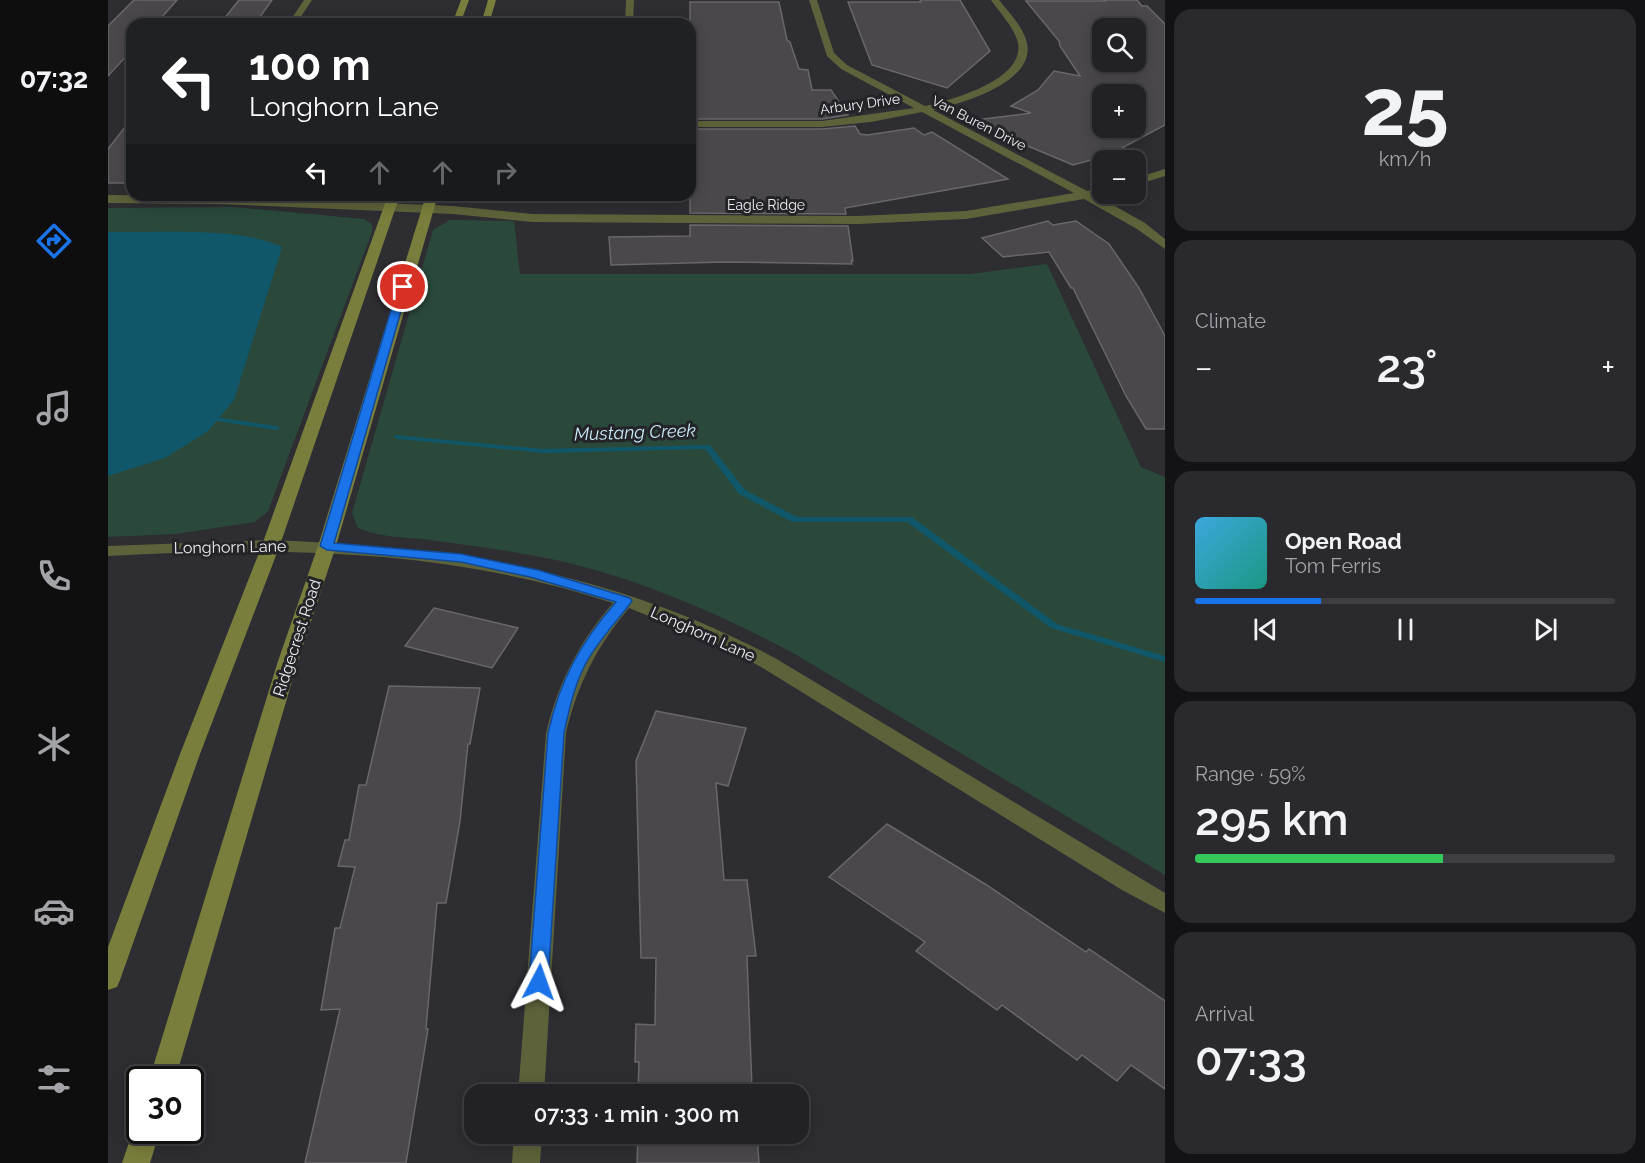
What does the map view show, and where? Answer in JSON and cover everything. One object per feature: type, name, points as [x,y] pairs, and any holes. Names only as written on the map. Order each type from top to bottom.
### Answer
[{"type":"main road","points":[[458,18],[465,0]]},
{"type":"main road","points":[[487,18],[492,0]]},
{"type":"main road","points":[[108,980],[190,754],[270,545],[391,202]]},
{"type":"main road","name":"Ridgecrest Road","points":[[166,1066],[292,650],[327,546],[429,202]]},
{"type":"main road","points":[[136,1163],[142,1144]]},
{"type":"street","points":[[296,18],[308,0]]},
{"type":"street","points":[[629,18],[630,0]]},
{"type":"street","name":"Van Buren Drive","points":[[813,0],[830,54],[838,63],[920,109],[1088,196],[1141,226],[1165,245]]},
{"type":"street","name":"Arbury Drive","points":[[696,124],[850,122],[920,109],[980,93],[1005,79],[1019,64],[1023,53],[1022,39],[995,0]]},
{"type":"street","points":[[1146,179],[1165,172]]},
{"type":"street","name":"Eagle Ridge","points":[[304,201],[429,202],[532,218],[905,219],[966,215],[1092,195]]},
{"type":"street","name":"Eagle Ridge","points":[[108,200],[126,199]]},
{"type":"street","name":"Longhorn Lane","points":[[108,551],[270,545],[327,546],[461,558],[533,573],[625,601],[719,638],[766,662],[1165,904]]},
{"type":"street","points":[[532,1084],[556,733],[577,665],[606,622],[625,601]]},
{"type":"street","points":[[526,1163],[527,1144]]},
{"type":"green space","points":[[234,207],[364,219],[372,224],[372,232],[268,511],[255,522],[176,534],[108,537],[108,208]]},
{"type":"green space","points":[[450,220],[514,221],[520,274],[970,274],[1047,264],[1141,467],[1165,477],[1165,875],[793,653],[739,625],[682,600],[624,579],[565,562],[480,547],[385,536],[358,528],[352,513],[433,230]]},
{"type":"water","points":[[108,232],[221,233],[264,240],[282,247],[234,400],[208,431],[165,458],[108,476]]},
{"type":"building","points":[[134,0],[177,0],[161,18],[126,18],[126,56],[108,76],[108,26]]},
{"type":"building","points":[[239,0],[272,0],[259,18],[225,18]]},
{"type":"building","points":[[920,0],[960,0],[990,51],[947,88],[872,65],[848,2],[921,2]]},
{"type":"building","points":[[1137,0],[1142,6],[1147,6],[1165,24],[1165,125],[1146,135],[1146,84],[1092,84],[1092,138],[1141,138],[1118,150],[1092,150],[1092,160],[1073,165],[968,121],[1031,113],[1011,106],[1038,90],[1054,71],[1080,76],[1059,41],[1026,1]]},
{"type":"building","points":[[690,2],[779,2],[787,40],[790,42],[799,69],[808,70],[812,90],[831,90],[848,115],[822,119],[696,119],[696,18],[690,18]]},
{"type":"building","points":[[126,126],[126,183],[108,183],[108,149]]},
{"type":"building","points":[[855,126],[860,134],[867,135],[914,128],[924,135],[932,132],[1008,179],[845,208],[846,214],[690,213],[690,201],[696,201],[696,129],[822,129]]},
{"type":"building","points":[[1048,221],[1053,225],[1076,221],[1109,244],[1139,288],[1165,336],[1165,429],[1146,429],[1126,396],[1073,288],[1049,252],[1003,257],[982,238]]},
{"type":"building","points":[[690,225],[848,226],[853,261],[851,261],[852,264],[725,262],[611,265],[609,237],[690,236]]},
{"type":"building","points":[[434,608],[518,628],[492,668],[405,646]]},
{"type":"building","points":[[389,686],[480,688],[470,744],[468,744],[460,821],[446,903],[437,903],[426,1029],[428,1029],[406,1163],[305,1163],[340,1009],[321,1010],[335,928],[340,928],[355,867],[338,866],[345,840],[349,840],[359,785],[366,785]]},
{"type":"building","points":[[656,711],[746,728],[728,786],[716,783],[724,880],[747,880],[756,956],[747,956],[752,1084],[638,1084],[639,1062],[635,1062],[636,1024],[655,1025],[656,958],[641,958],[636,761]]},
{"type":"building","points":[[887,824],[985,884],[1086,952],[1089,949],[1165,1001],[1165,1089],[1131,1065],[1117,1081],[1082,1055],[1077,1060],[1002,1005],[997,1010],[916,951],[925,942],[829,877]]},
{"type":"building","points":[[638,1144],[758,1144],[759,1163],[637,1163]]},
{"type":"waterway","name":"Mustang Creek","points":[[218,419],[276,428]]},
{"type":"waterway","name":"Mustang Creek","points":[[398,437],[543,451],[707,447],[742,492],[795,520],[909,519],[1054,626],[1165,659]]},
{"type":"route","points":[[403,287],[327,546],[461,558],[533,573],[625,601],[606,622],[577,665],[568,688],[556,733],[539,982]]}]
